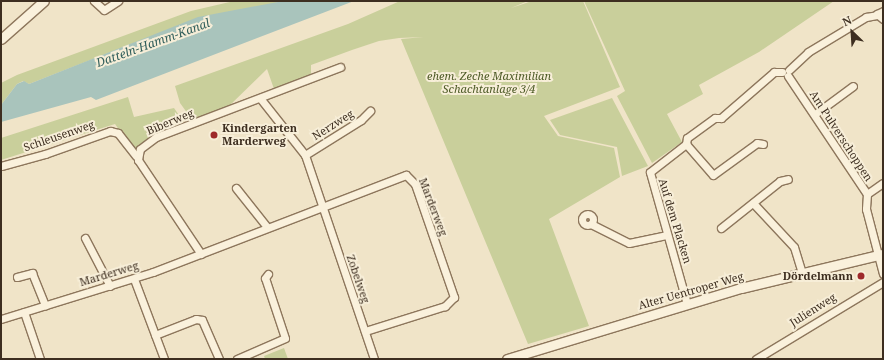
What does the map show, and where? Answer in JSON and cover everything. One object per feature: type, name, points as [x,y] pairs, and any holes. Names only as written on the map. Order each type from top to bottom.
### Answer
[{"type":"street","points":[[1,39],[44,1]]},
{"type":"street","points":[[94,1],[104,10],[118,1]]},
{"type":"street","name":"Auf dem Placken","points":[[687,304],[650,172],[686,144],[687,138],[715,118],[721,118],[745,100],[746,93],[774,72],[786,73],[808,52],[866,17],[882,17]]},
{"type":"street","name":"Biberweg","points":[[136,156],[156,137],[340,67]]},
{"type":"street","name":"Am Pulverschoppen","points":[[786,73],[815,114],[867,194],[866,209],[880,255],[883,274]]},
{"type":"street","points":[[815,114],[853,86]]},
{"type":"street","points":[[260,98],[305,155],[322,206]]},
{"type":"street","name":"Nerzweg","points":[[305,155],[362,120],[370,111]]},
{"type":"street","name":"Schleusenweg","points":[[1,166],[46,154],[110,131],[118,133],[136,156]]},
{"type":"street","points":[[686,144],[713,175],[757,143],[763,144]]},
{"type":"street","points":[[136,156],[201,254]]},
{"type":"street","name":"Marderweg","points":[[1,319],[134,279],[401,175],[410,178],[453,291],[450,304],[365,331]]},
{"type":"street","points":[[721,228],[780,181],[788,179]]},
{"type":"street","points":[[867,194],[883,183]]},
{"type":"street","points":[[236,188],[267,227]]},
{"type":"street","points":[[752,203],[794,247],[802,273]]},
{"type":"street","name":"Zobelweg","points":[[322,206],[374,359]]},
{"type":"street","points":[[591,224],[629,243],[668,235]]},
{"type":"street","points":[[85,238],[110,286]]},
{"type":"street","name":"Alter Uentroper Weg","points":[[507,359],[687,304],[802,273],[880,255]]},
{"type":"street","points":[[17,277],[32,273],[46,306]]},
{"type":"street","points":[[237,359],[285,338],[265,278],[268,274]]},
{"type":"street","points":[[134,279],[164,359]]},
{"type":"street","name":"Julienweg","points":[[756,359],[883,282]]},
{"type":"street","points":[[24,312],[40,359]]},
{"type":"street","points":[[155,335],[196,319],[202,320],[219,359]]},
{"type":"green space","points":[[234,1],[283,1],[149,37],[29,84],[23,81],[17,84],[1,105],[1,83],[17,75],[191,11]]},
{"type":"green space","name":"ehem. Zeche Maximilian Schachtanlage 3/4","points":[[400,1],[528,1],[511,8],[532,1],[583,1],[620,87],[544,116],[558,136],[614,148],[620,177],[549,219],[589,326],[528,344],[401,39],[424,37],[399,38],[379,41],[352,50],[311,65],[311,75],[274,89],[267,69],[227,108],[193,121],[180,103],[175,86],[348,24]]},
{"type":"green space","points":[[584,1],[834,1],[759,52],[699,85],[703,94],[667,114],[682,142],[652,163],[617,96],[625,91]]},
{"type":"green space","points":[[128,97],[134,117],[174,108],[185,124],[155,136],[133,150],[115,124],[1,160],[1,138]]},
{"type":"green space","points":[[612,98],[648,166],[622,176],[617,147],[560,135],[550,120]]},
{"type":"green space","points":[[284,348],[288,359],[265,359],[264,356]]},
{"type":"water","name":"Datteln-Hamm-Kanal","points":[[283,1],[354,1],[96,100],[91,97],[1,122],[1,105],[17,84],[24,81],[29,84],[198,17]]},
{"type":"place","name":"Kindergarten Marderweg","points":[[214,135]]},
{"type":"place","name":"Dördelmann","points":[[861,276]]}]
